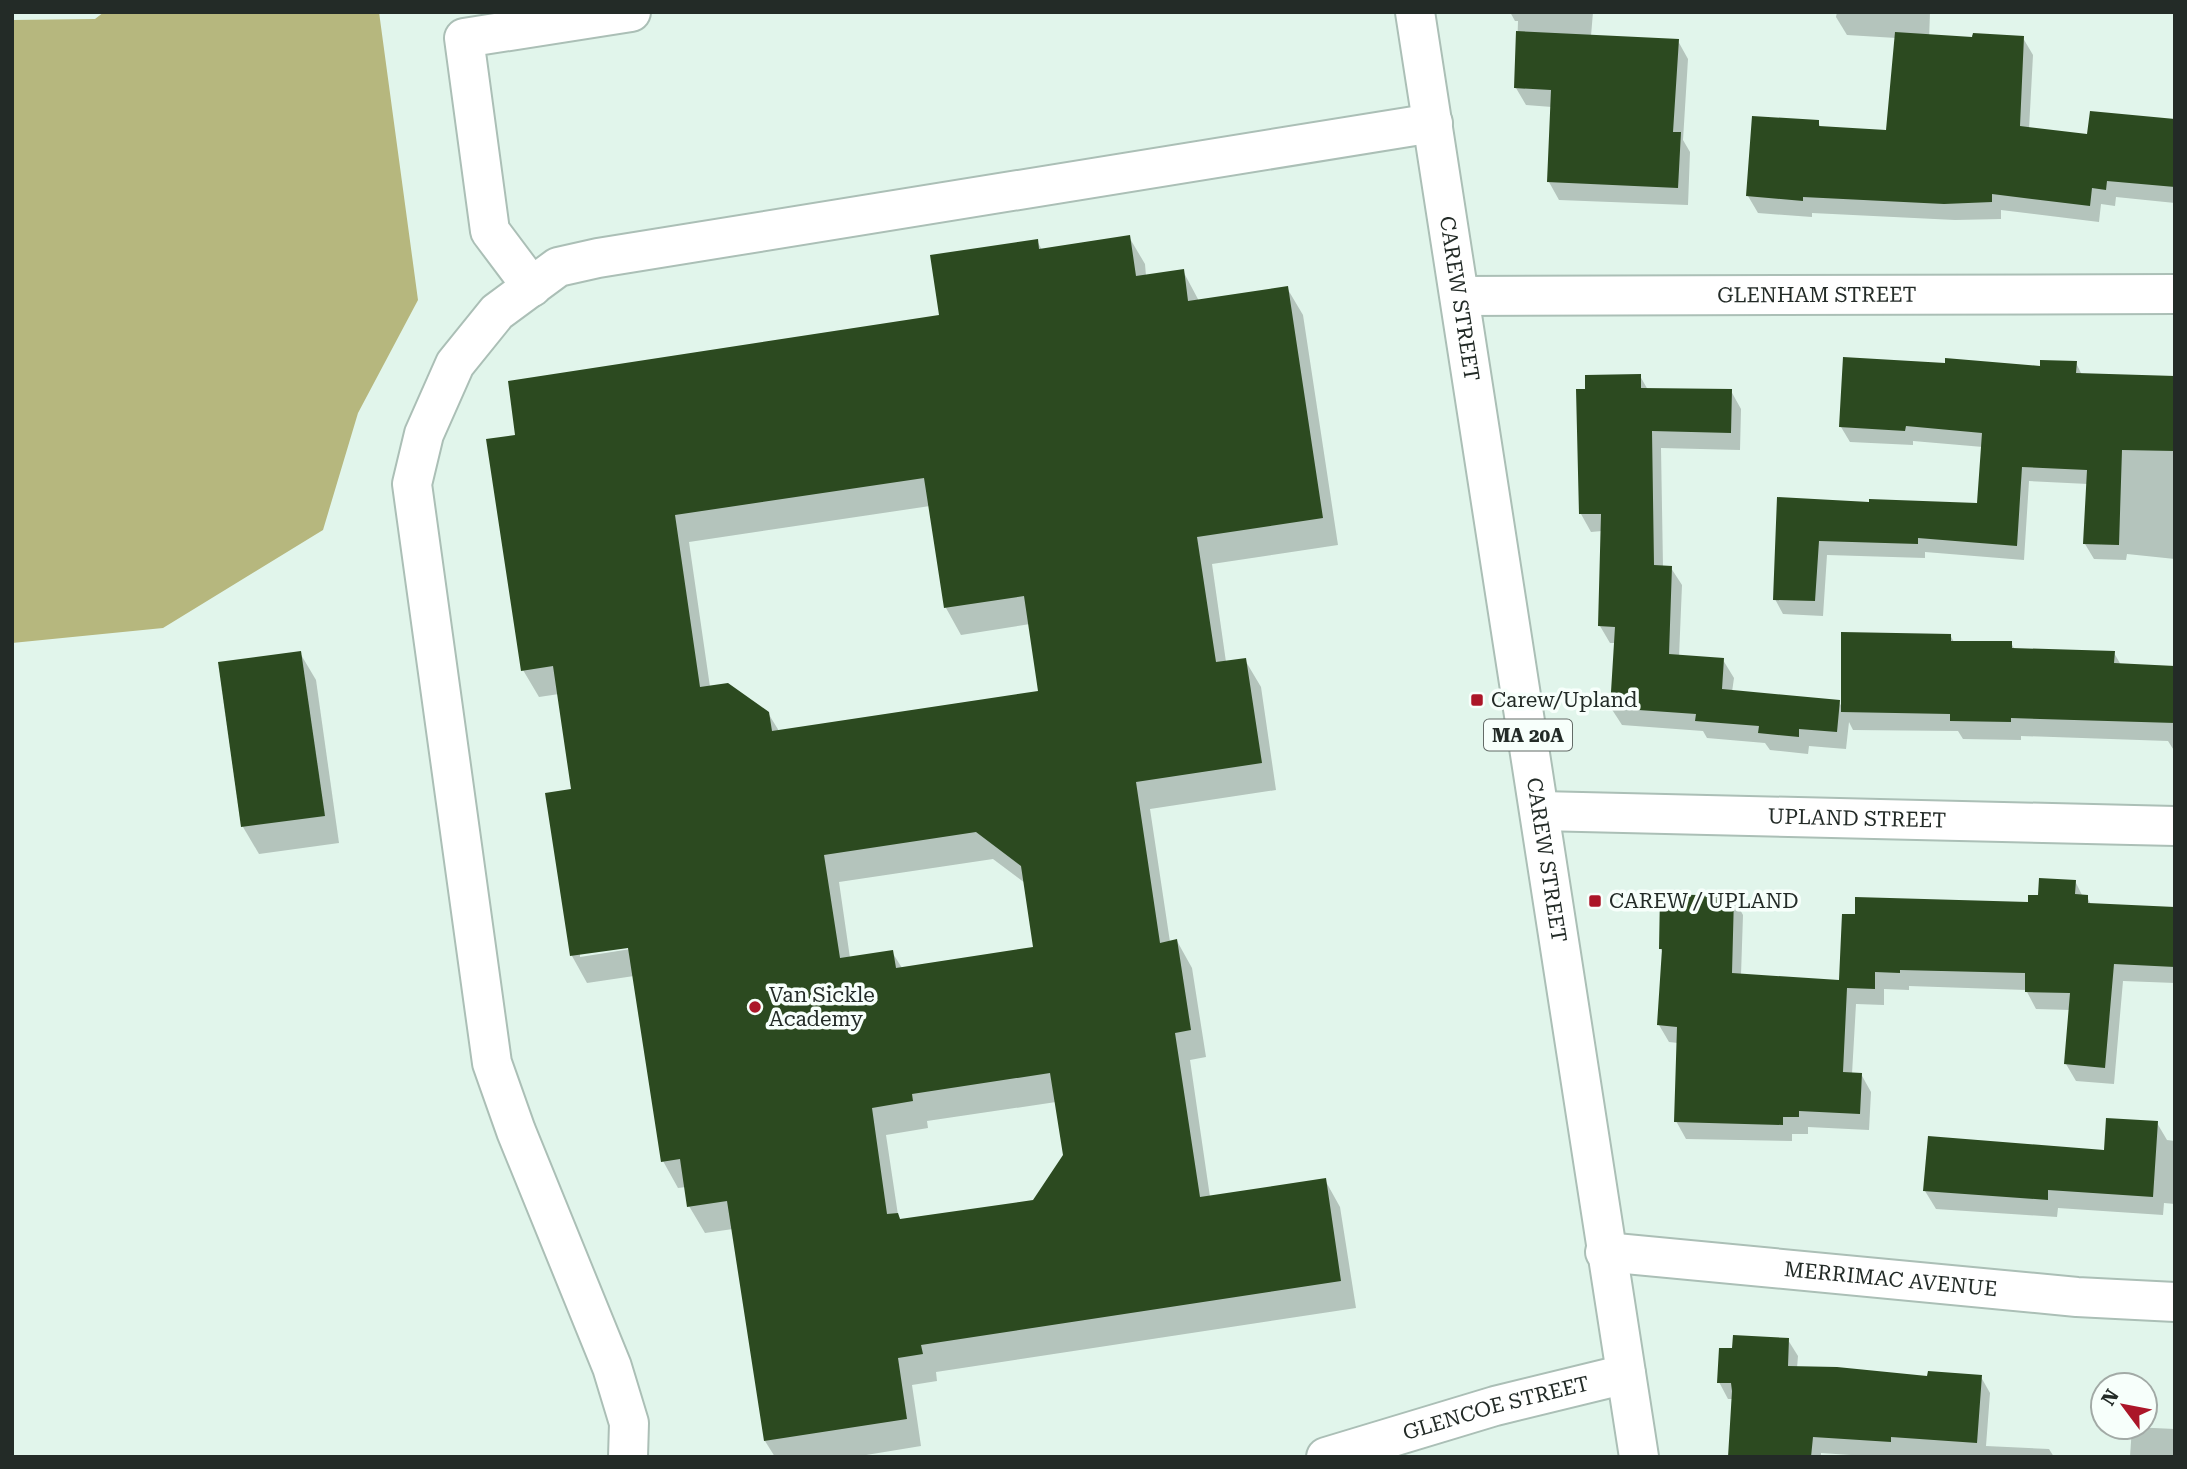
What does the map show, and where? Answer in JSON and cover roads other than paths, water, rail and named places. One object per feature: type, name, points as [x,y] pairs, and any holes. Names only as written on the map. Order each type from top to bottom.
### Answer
[{"type":"street","points":[[532,286],[490,231],[464,38],[631,12]]},
{"type":"street","name":"CAREW STREET","points":[[1415,12],[1607,1248],[1605,1252],[1639,1457]]},
{"type":"street","points":[[628,1457],[629,1423],[612,1367],[516,1131],[492,1063],[412,484],[424,434],[455,364],[497,312],[558,267],[598,258],[1433,123]]},
{"type":"street","name":"GLENHAM STREET","points":[[1460,296],[2175,294]]},
{"type":"street","name":"UPLAND STREET","points":[[1540,811],[2175,826]]},
{"type":"street","name":"MERRIMAC AVENUE","points":[[1605,1252],[2077,1297],[2175,1302]]},
{"type":"street","name":"GLENCOE STREET","points":[[1326,1457],[1495,1406],[1626,1374]]},
{"type":"place","name":"Carew/Upland","points":[[1477,700]]},
{"type":"place","name":"CAREW / UPLAND","points":[[1595,901]]},
{"type":"place","name":"Van Sickle Academy","points":[[755,1007]]}]
